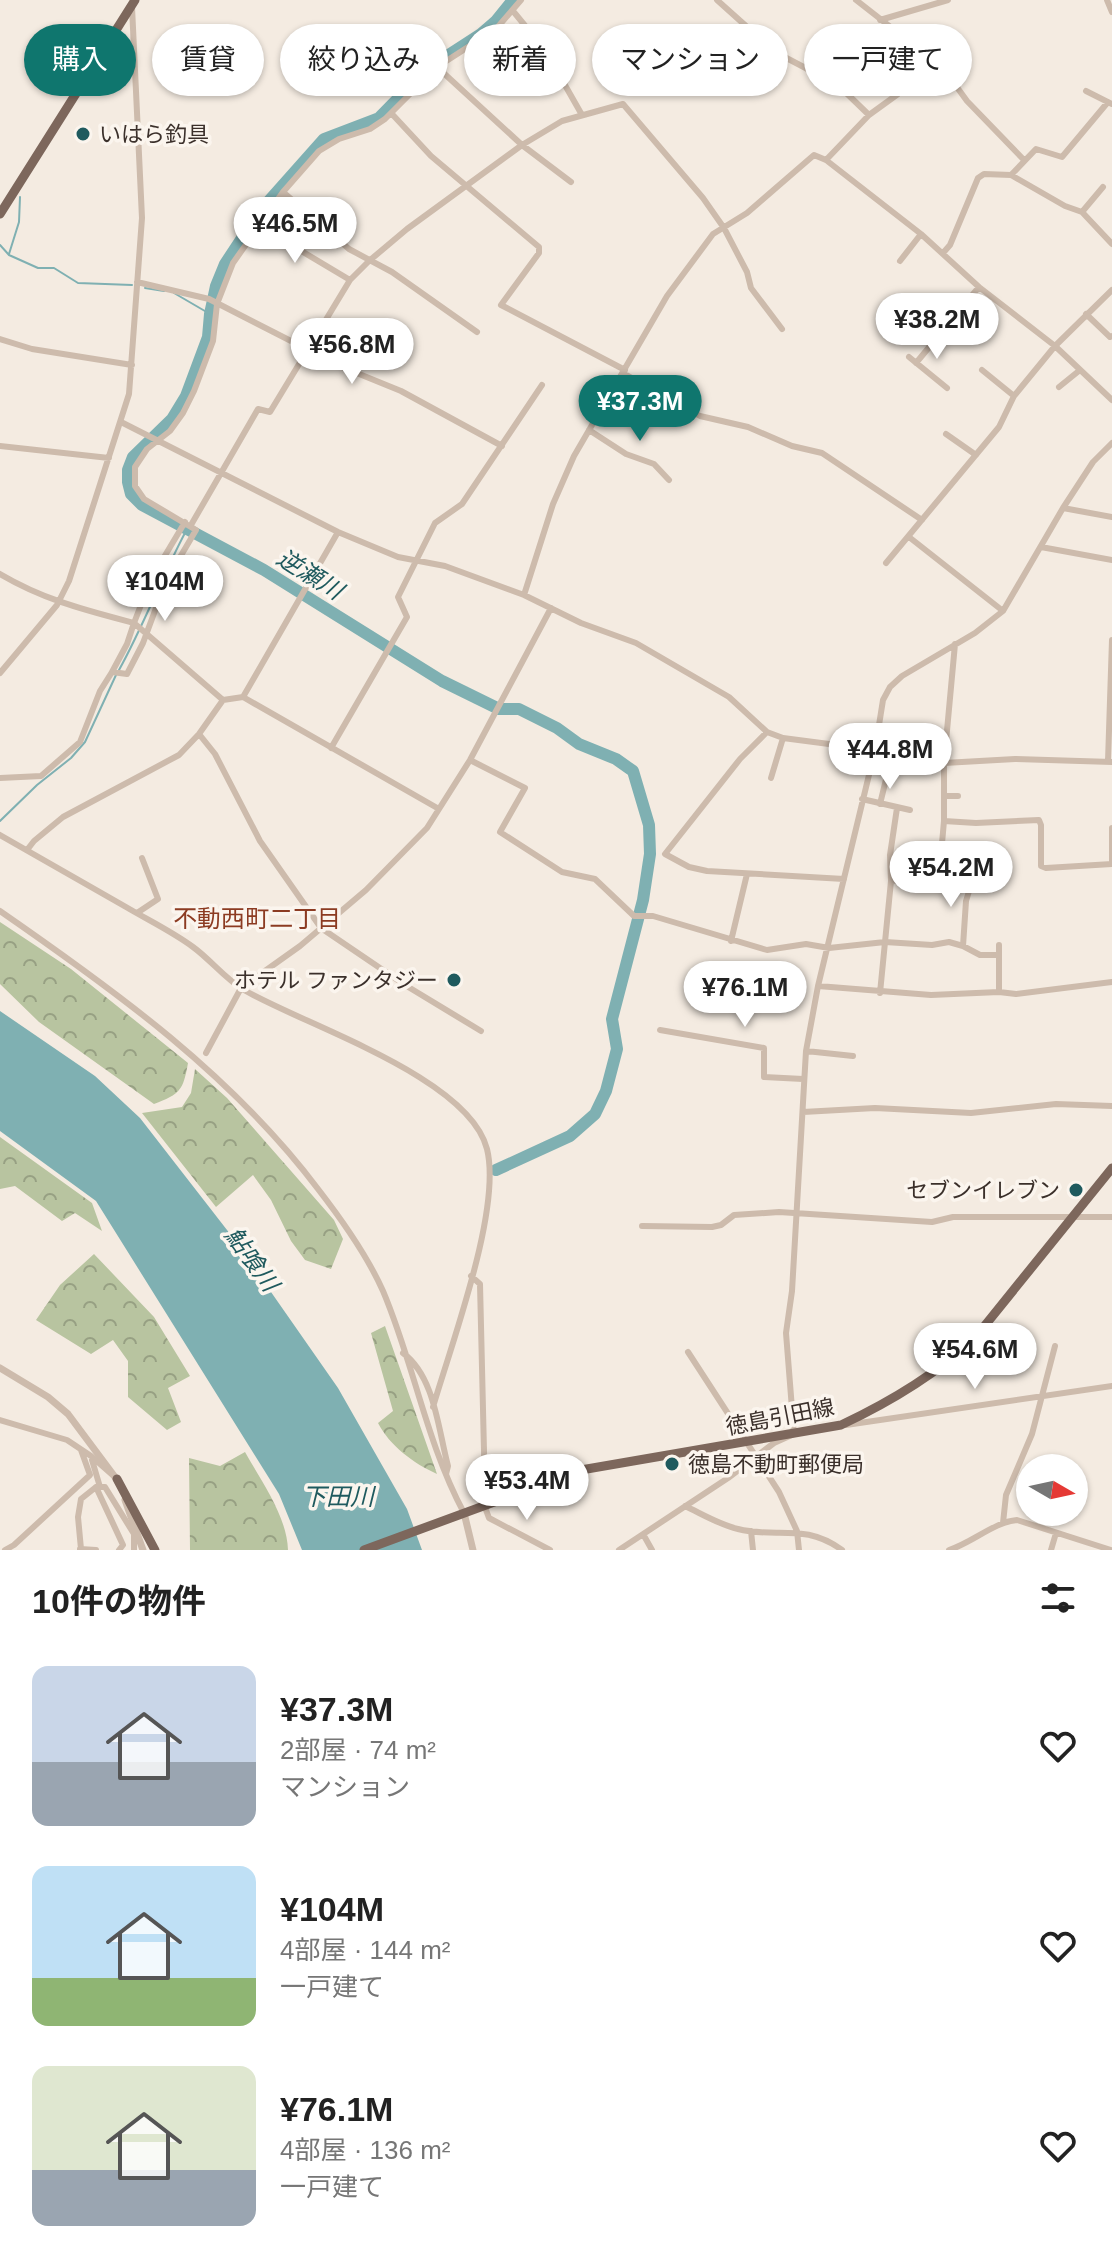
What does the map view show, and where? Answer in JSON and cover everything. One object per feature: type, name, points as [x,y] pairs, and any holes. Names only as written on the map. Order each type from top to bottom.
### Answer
[{"type":"main road","points":[[0,214],[133,2]]},
{"type":"main road","name":"徳島引田線","points":[[364,1550],[581,1470],[841,1425],[914,1387],[950,1361],[998,1312],[1112,1168]]},
{"type":"main road","points":[[117,1479],[155,1550]]},
{"type":"street","points":[[448,60],[482,40],[521,0]]},
{"type":"street","points":[[717,0],[775,52],[804,67]]},
{"type":"street","points":[[856,0],[886,24]]},
{"type":"street","points":[[880,20],[948,0]]},
{"type":"street","points":[[1107,0],[1112,12]]},
{"type":"street","points":[[0,673],[58,603],[69,581],[129,394],[142,218],[133,2]]},
{"type":"street","points":[[513,11],[545,50],[582,115]]},
{"type":"street","points":[[448,77],[522,145],[571,182]]},
{"type":"street","points":[[1011,175],[1036,149],[1062,157],[1110,103],[1086,91]]},
{"type":"street","points":[[187,528],[144,499],[135,486],[135,467],[140,457],[170,431],[194,391],[213,341],[214,302],[233,263],[263,218],[319,151],[329,143],[375,127],[409,96]]},
{"type":"street","points":[[849,96],[869,115]]},
{"type":"street","points":[[826,160],[869,115],[895,96]]},
{"type":"street","points":[[963,96],[1024,160]]},
{"type":"street","points":[[0,778],[41,776],[80,742],[100,691],[127,644],[151,579],[187,528],[258,409],[270,412],[350,280],[407,229],[522,145],[562,121],[623,104],[703,198],[724,228],[747,272],[751,288],[782,329]]},
{"type":"street","points":[[392,114],[431,156],[539,247],[539,253],[501,305],[700,416],[748,427],[792,446],[822,453],[922,520]]},
{"type":"street","points":[[524,595],[553,504],[589,430],[672,289],[713,234],[786,181],[814,155],[826,160],[921,234],[979,287],[1055,346],[1112,400]]},
{"type":"street","points":[[943,253],[950,245],[978,178],[984,174],[1011,175],[1065,206],[1082,212],[1112,244]]},
{"type":"street","points":[[1082,212],[1103,187]]},
{"type":"street","points":[[283,192],[349,249],[392,272],[477,332]]},
{"type":"street","points":[[263,218],[293,246],[350,280]]},
{"type":"street","points":[[900,261],[921,234]]},
{"type":"street","points":[[137,282],[214,302],[342,367],[401,391],[502,446]]},
{"type":"street","points":[[916,363],[979,287]]},
{"type":"street","points":[[886,563],[999,427],[1014,396],[1055,346],[1112,290]]},
{"type":"street","points":[[1086,314],[1112,336]]},
{"type":"street","points":[[0,339],[32,349],[132,365]]},
{"type":"street","points":[[909,357],[947,388]]},
{"type":"street","points":[[982,370],[1014,396]]},
{"type":"street","points":[[1059,387],[1080,370]]},
{"type":"street","points":[[331,748],[407,617],[398,597],[435,523],[462,504],[542,385]]},
{"type":"street","points":[[121,422],[338,532],[398,557],[445,566],[524,595],[581,623],[636,643],[729,697],[767,732],[783,738],[878,750],[944,763],[1015,759],[1110,762],[1112,640]]},
{"type":"street","points":[[589,430],[626,454],[654,464],[669,480]]},
{"type":"street","points":[[946,434],[976,455]]},
{"type":"street","points":[[619,1550],[774,1443],[794,1434],[786,1333],[806,1051],[862,799],[878,750],[883,700],[890,687],[916,666],[992,622],[1003,611],[1063,508],[1093,462],[1112,443]]},
{"type":"street","points":[[0,446],[109,458]]},
{"type":"street","points":[[1063,508],[1112,517]]},
{"type":"street","points":[[113,672],[127,674],[187,528]]},
{"type":"street","points":[[243,697],[338,532]]},
{"type":"street","points":[[909,537],[1003,611]]},
{"type":"street","points":[[1041,547],[1112,560]]},
{"type":"street","points":[[0,574],[58,603],[135,624],[223,700]]},
{"type":"street","points":[[206,1053],[241,988],[321,928],[405,853],[439,809],[470,760],[551,608]]},
{"type":"street","points":[[891,881],[939,877],[944,821],[944,763],[955,644]]},
{"type":"street","points":[[27,850],[63,817],[179,755],[199,734],[223,700],[243,697],[439,809]]},
{"type":"street","points":[[767,732],[740,759],[665,854],[698,869],[844,879]]},
{"type":"street","points":[[199,734],[215,754],[260,841],[321,928],[405,985],[481,1031]]},
{"type":"street","points":[[771,778],[783,738]]},
{"type":"street","points":[[878,750],[890,763],[880,804]]},
{"type":"street","points":[[470,760],[525,788],[500,832],[562,872],[595,879],[634,916],[646,916],[767,950],[806,944],[829,948],[885,942],[932,945],[949,942],[980,955],[999,955]]},
{"type":"street","points":[[887,775],[898,779]]},
{"type":"street","points":[[944,796],[958,796]]},
{"type":"street","points":[[862,799],[910,810]]},
{"type":"street","points":[[880,993],[891,881],[890,855],[897,808]]},
{"type":"street","points":[[944,821],[1039,820],[1041,866],[1046,868],[1112,864],[1112,828]]},
{"type":"street","points":[[0,835],[193,947],[241,988],[397,1063],[447,1097],[481,1132],[490,1165],[487,1207],[471,1276],[433,1407]]},
{"type":"street","points":[[137,913],[158,899],[142,858]]},
{"type":"street","points":[[731,941],[747,874]]},
{"type":"street","points":[[963,946],[966,901],[973,878]]},
{"type":"street","points":[[0,911],[77,964],[175,1039],[227,1085],[294,1156],[342,1220],[382,1290],[445,1478],[464,1513],[473,1550]]},
{"type":"street","points":[[999,945],[999,992]]},
{"type":"street","points":[[818,986],[880,993],[1016,994],[1112,982]]},
{"type":"street","points":[[660,1030],[764,1048],[764,1077],[803,1079]]},
{"type":"street","points":[[806,1051],[853,1056]]},
{"type":"street","points":[[803,1112],[875,1108],[971,1113],[1056,1104],[1112,1106]]},
{"type":"street","points":[[642,1226],[712,1227],[721,1225],[734,1215],[796,1212],[932,1222],[953,1217],[1112,1217]]},
{"type":"street","points":[[471,1276],[480,1284],[485,1493]]},
{"type":"street","points":[[1003,1523],[1006,1495],[1032,1434],[1055,1346]]},
{"type":"street","points":[[688,1352],[779,1492],[797,1531],[799,1550]]},
{"type":"street","points":[[403,1353],[415,1362],[425,1381],[448,1466],[445,1478]]},
{"type":"street","points":[[0,1368],[48,1397],[68,1414],[117,1479],[143,1550]]},
{"type":"street","points":[[841,1425],[1112,1386]]},
{"type":"street","points":[[0,1420],[67,1440],[117,1479]]},
{"type":"street","points":[[5,1550],[17,1548],[90,1475],[81,1450]]},
{"type":"street","points":[[91,1456],[98,1487],[123,1545],[119,1550]]},
{"type":"street","points":[[96,1550],[79,1549],[78,1517],[81,1499],[98,1487],[105,1487],[134,1531],[134,1550]]},
{"type":"street","points":[[685,1506],[725,1525],[751,1531],[797,1531],[834,1544],[842,1550]]},
{"type":"street","points":[[486,1510],[489,1518],[550,1550]]},
{"type":"street","points":[[949,1550],[1003,1523],[1017,1520],[1111,1550]]},
{"type":"street","points":[[751,1531],[753,1550]]},
{"type":"street","points":[[1051,1550],[1056,1533]]},
{"type":"street","points":[[643,1534],[652,1550]]},
{"type":"green space","points":[[0,922],[71,969],[188,1063],[179,1090],[154,1104],[39,1022],[0,984]]},
{"type":"green space","points":[[195,1069],[227,1098],[334,1220],[343,1239],[331,1269],[305,1260],[253,1175],[216,1207],[142,1113],[182,1107],[191,1093]]},
{"type":"green space","points":[[0,1137],[92,1203],[102,1231],[75,1213],[62,1221],[15,1186],[0,1189]]},
{"type":"green space","points":[[94,1254],[154,1317],[190,1376],[168,1388],[181,1422],[167,1430],[128,1397],[128,1361],[113,1340],[91,1354],[36,1320],[60,1285]]},
{"type":"green space","points":[[385,1326],[437,1474],[403,1453],[378,1423],[393,1411],[371,1333]]},
{"type":"green space","points":[[245,1452],[278,1512],[288,1550],[190,1550],[189,1458],[220,1466]]},
{"type":"water","name":"下田川","points":[[0,1011],[95,1076],[140,1118],[234,1239],[338,1388],[407,1509],[422,1550],[302,1550],[279,1494],[96,1201],[0,1131]]},
{"type":"waterway","name":"逆瀬川","points":[[496,1170],[570,1136],[595,1114],[606,1091],[617,1049],[612,1019],[643,900],[650,854],[649,825],[633,771],[616,759],[579,744],[557,728],[519,709],[499,709],[442,681],[264,570],[142,505],[131,494],[128,470],[133,457],[172,419],[186,396],[208,337],[216,286],[225,264],[260,211],[324,139],[379,118],[427,69],[481,34],[513,0]]},
{"type":"waterway","points":[[9,254],[19,222],[20,197]]},
{"type":"waterway","points":[[0,245],[9,255],[38,268],[54,268],[78,283],[132,285]]},
{"type":"waterway","points":[[145,288],[164,291]]},
{"type":"waterway","points":[[174,293],[210,314]]},
{"type":"waterway","points":[[119,670],[186,531]]},
{"type":"waterway","points":[[0,821],[85,742],[116,675]]},
{"type":"place","name":"いはら釣具","points":[[83,134]]},
{"type":"place","name":"ホテル ファンタジー","points":[[454,980]]},
{"type":"place","name":"セブンイレブン","points":[[1076,1190]]},
{"type":"place","name":"徳島不動町郵便局","points":[[672,1464]]},
{"type":"district","name":"不動西町二丁目","points":[[257,918]]},
{"type":"water label","name":"鮎喰川","points":[[252,1259]]}]
